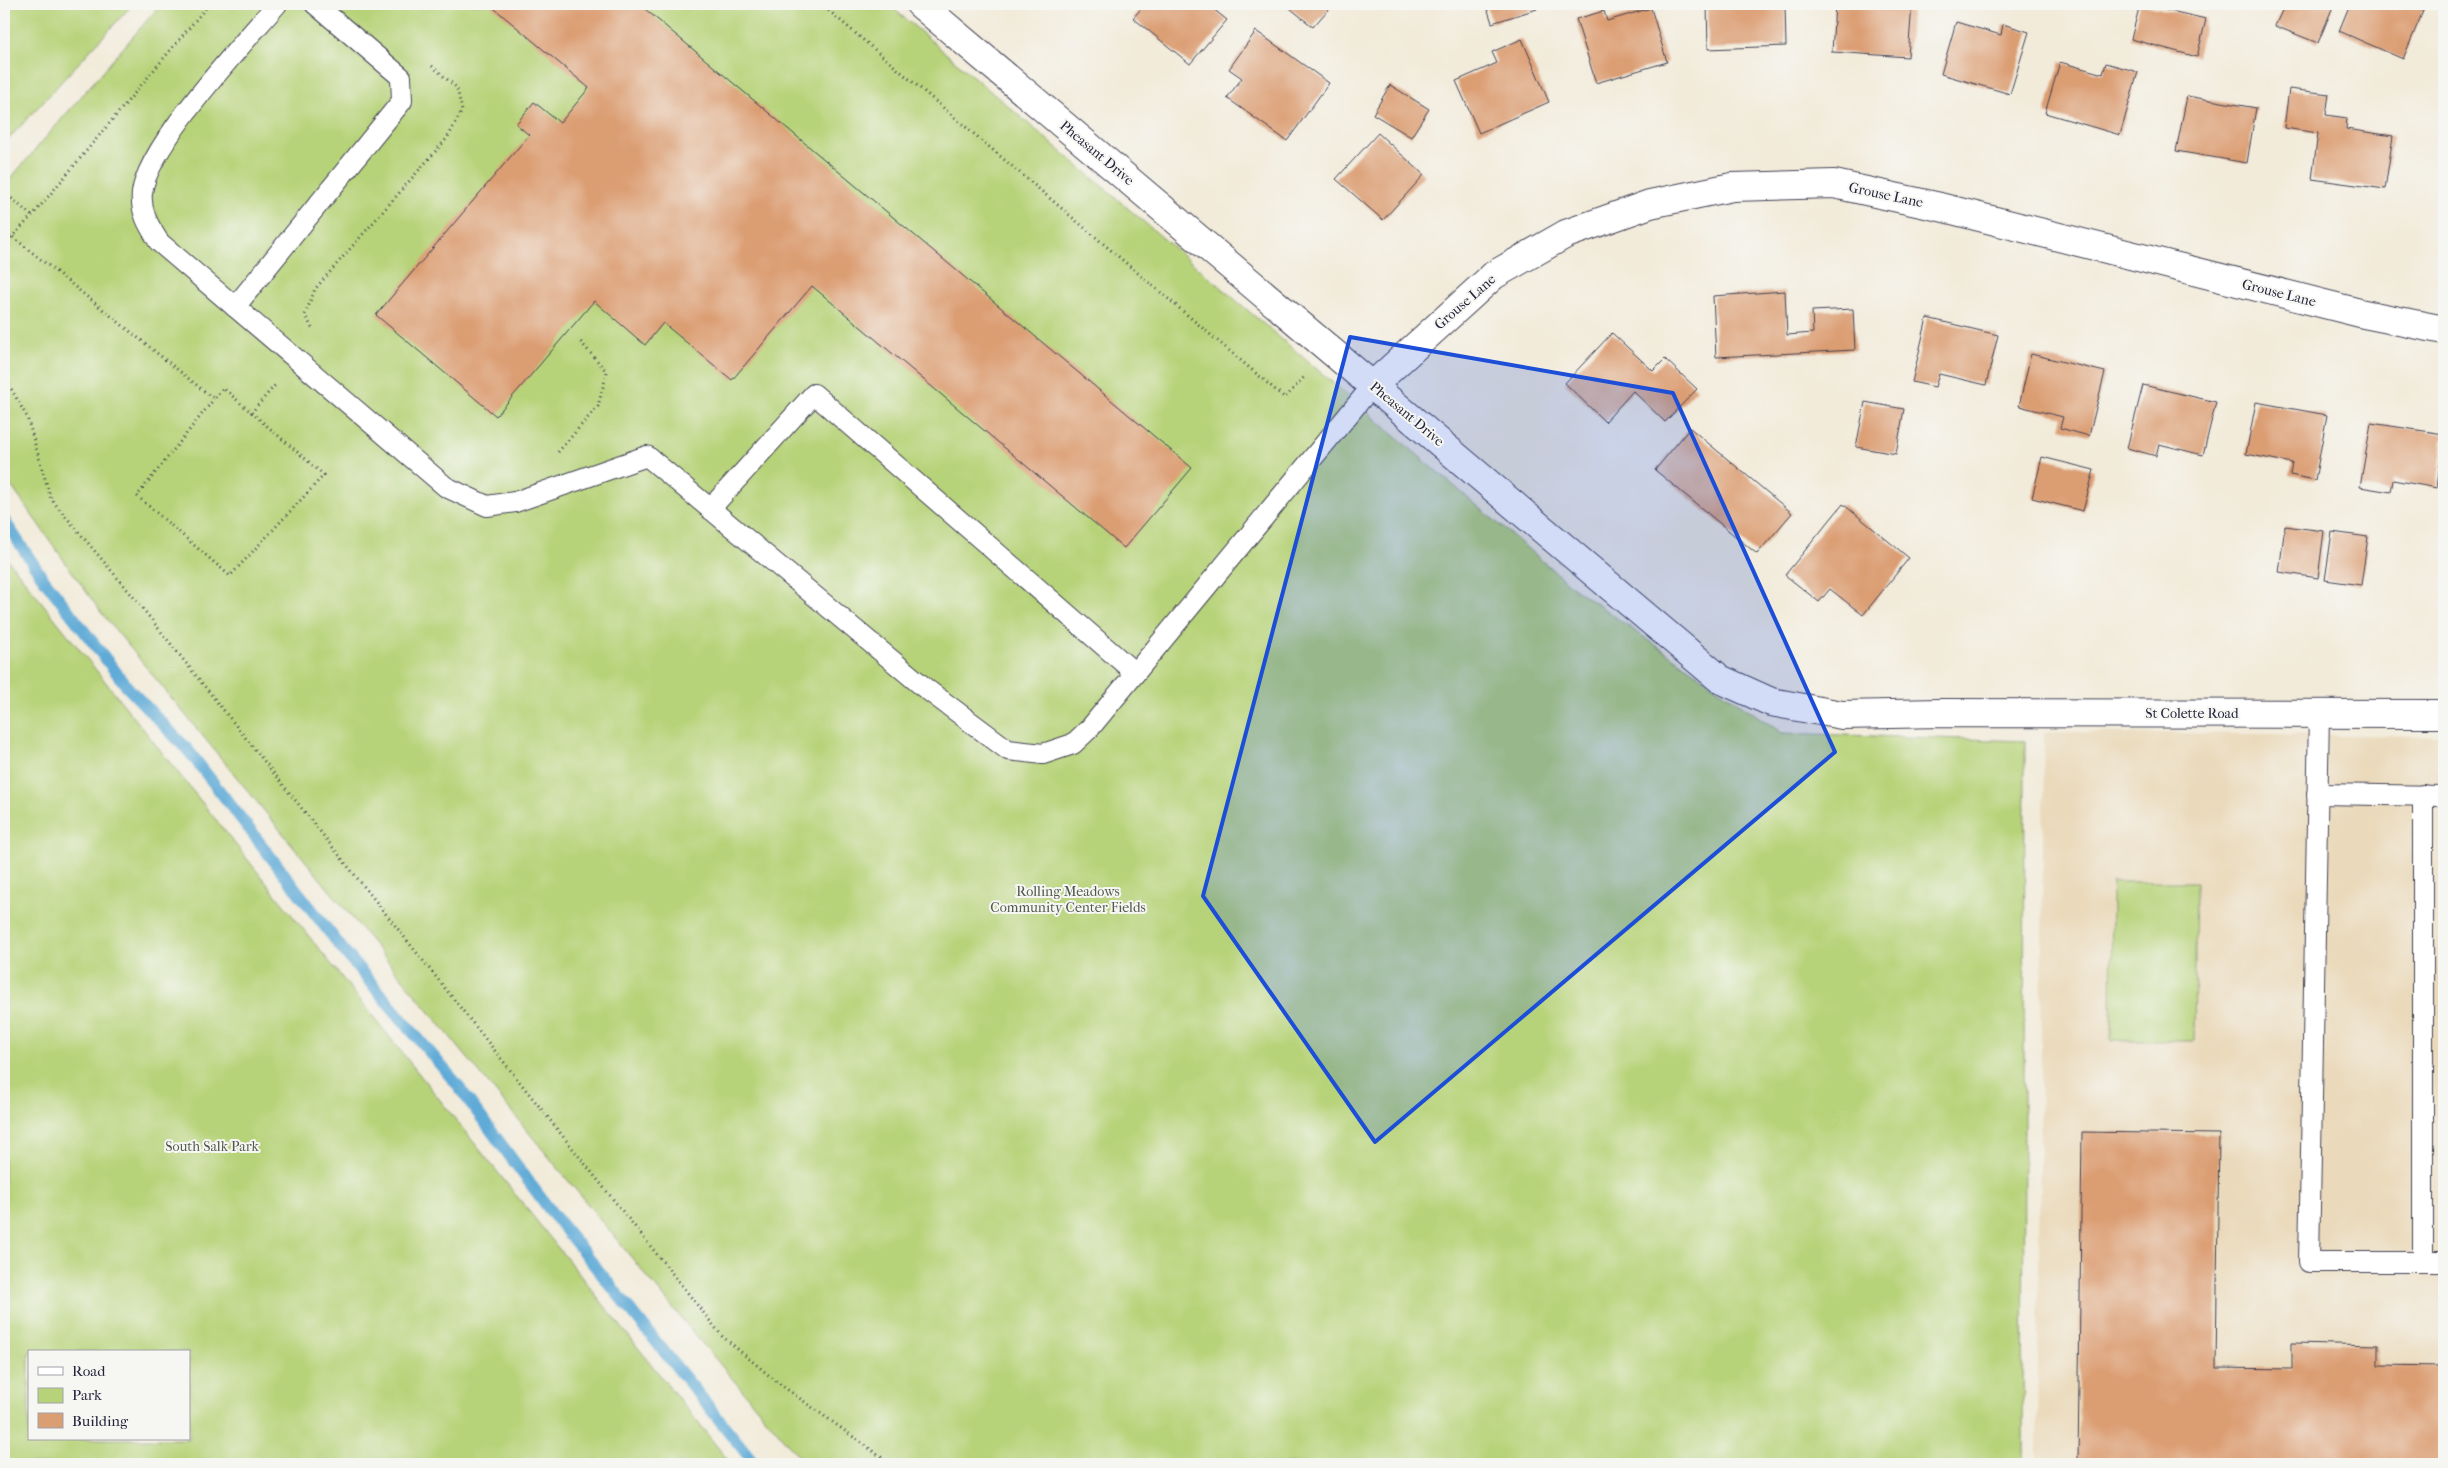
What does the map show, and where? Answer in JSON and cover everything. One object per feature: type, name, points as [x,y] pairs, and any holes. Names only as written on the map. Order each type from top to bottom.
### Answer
[{"type":"street","name":"Pheasant Drive","points":[[920,4],[1720,679],[1771,702],[1842,715],[1940,713]]},
{"type":"street","name":"Grouse Lane","points":[[1373,385],[1494,275],[1566,234],[1650,204],[1732,187],[1834,184],[1940,206],[2364,314],[2444,330]]},
{"type":"street","name":"St Colette Road","points":[[1940,713],[2444,714]]},
{"type":"lane","points":[[277,4],[190,108],[150,166],[142,193],[144,219],[159,242],[446,487],[487,506],[516,502],[647,456],[925,688],[1008,750],[1043,754],[1073,744],[1090,728],[1373,385]]},
{"type":"lane","points":[[235,307],[402,101],[401,77],[315,4]]},
{"type":"lane","points":[[710,508],[814,394],[1135,673]]},
{"type":"lane","points":[[2319,713],[2310,1262],[2444,1262]]},
{"type":"lane","points":[[2317,794],[2444,796]]},
{"type":"lane","points":[[2423,796],[2423,1262]]},
{"type":"path","points":[[4,245],[32,216],[209,4]]},
{"type":"path","points":[[821,4],[1285,398],[1330,350]]},
{"type":"path","points":[[316,336],[305,315],[316,289],[448,137],[462,111],[457,88],[428,62]]},
{"type":"path","points":[[4,192],[32,216]]},
{"type":"path","points":[[13,237],[214,399]]},
{"type":"path","points":[[556,454],[598,406],[607,372],[578,339]]},
{"type":"path","points":[[4,376],[27,418],[51,499],[150,618],[722,1336],[777,1382],[891,1464]]},
{"type":"path","points":[[223,388],[324,475],[230,576],[137,496],[214,399],[223,388]]},
{"type":"highlighted area","points":[[1350,337],[1673,393],[1835,752],[1375,1142],[1203,896]]},
{"type":"shaded area","points":[[2044,732],[2444,736],[2444,1464],[2037,1464]]},
{"type":"green space","points":[[4,4],[133,4],[4,144]]},
{"type":"green space","name":"Rolling Meadows Community Center Fields","points":[[161,4],[888,4],[1575,589],[1782,733],[2025,741],[2023,1464],[805,1464],[696,1336],[100,611],[4,476],[4,186]]},
{"type":"green space","name":"South Salk Park","points":[[4,555],[731,1464],[4,1464]]},
{"type":"green space","points":[[2112,882],[2196,882],[2194,1041],[2111,1041]]},
{"type":"building","points":[[489,4],[639,4],[1192,468],[1124,548],[812,286],[732,380],[663,323],[645,345],[594,301],[496,416],[376,315],[529,135],[516,124],[534,102],[560,123],[589,88]]},
{"type":"building","points":[[1145,4],[1207,4],[1227,20],[1190,64],[1133,18]]},
{"type":"building","points":[[1285,4],[1333,4],[1313,27]]},
{"type":"building","points":[[1486,4],[1535,4],[1537,9],[1492,23]]},
{"type":"building","points":[[1707,4],[1785,4],[1786,46],[1708,49]]},
{"type":"building","points":[[1835,4],[1912,4],[1908,57],[1832,52]]},
{"type":"building","points":[[2140,4],[2206,19],[2197,57],[2131,39]]},
{"type":"building","points":[[2285,4],[2334,4],[2318,43],[2275,26]]},
{"type":"building","points":[[2350,4],[2426,4],[2403,59],[2339,31]]},
{"type":"building","points":[[1651,8],[1667,62],[1596,83],[1576,19],[1604,11],[1607,21]]},
{"type":"building","points":[[1956,22],[2001,35],[2003,24],[2029,32],[2010,94],[1941,74]]},
{"type":"building","points":[[1256,31],[1329,83],[1287,141],[1227,98],[1242,78],[1229,69]]},
{"type":"building","points":[[1522,39],[1549,102],[1479,133],[1456,81],[1497,63],[1492,52]]},
{"type":"building","points":[[2060,62],[2103,74],[2106,63],[2138,72],[2120,135],[2045,113]]},
{"type":"building","points":[[1390,85],[1429,109],[1411,137],[1373,114]]},
{"type":"building","points":[[2289,89],[2329,94],[2326,115],[2347,118],[2346,129],[2393,136],[2385,189],[2312,179],[2318,133],[2284,128]]},
{"type":"building","points":[[2187,96],[2256,108],[2247,163],[2176,151]]},
{"type":"building","points":[[1378,133],[1424,175],[1383,220],[1336,179]]},
{"type":"building","points":[[1785,291],[1787,335],[1813,333],[1812,311],[1853,309],[1855,350],[1716,357],[1713,296]]},
{"type":"building","points":[[1927,318],[1998,335],[1986,385],[1939,374],[1935,387],[1912,382]]},
{"type":"building","points":[[1612,333],[1653,371],[1665,359],[1697,389],[1665,422],[1633,391],[1605,422],[1565,383]]},
{"type":"building","points":[[2031,354],[2105,372],[2089,436],[2060,428],[2063,417],[2019,406]]},
{"type":"building","points":[[2143,385],[2216,402],[2203,455],[2159,444],[2156,456],[2127,448]]},
{"type":"building","points":[[1865,402],[1904,409],[1896,454],[1856,447]]},
{"type":"building","points":[[2256,402],[2327,415],[2315,480],[2290,475],[2292,463],[2246,454]]},
{"type":"building","points":[[2371,423],[2444,434],[2437,488],[2393,480],[2391,492],[2360,487]]},
{"type":"building","points":[[1690,428],[1792,513],[1757,554],[1655,470]]},
{"type":"building","points":[[2042,457],[2094,470],[2083,511],[2032,498]]},
{"type":"building","points":[[1843,504],[1909,558],[1863,615],[1830,589],[1819,602],[1785,575]]},
{"type":"building","points":[[2285,526],[2324,531],[2318,578],[2279,572]]},
{"type":"building","points":[[2332,532],[2368,537],[2361,585],[2325,580]]},
{"type":"building","points":[[2082,1132],[2219,1134],[2216,1368],[2292,1369],[2292,1343],[2378,1345],[2378,1365],[2444,1366],[2444,1464],[2078,1464]]},
{"type":"waterway","points":[[4,520],[40,574],[129,689],[187,749],[344,951],[455,1082],[552,1213],[755,1464]]}]
